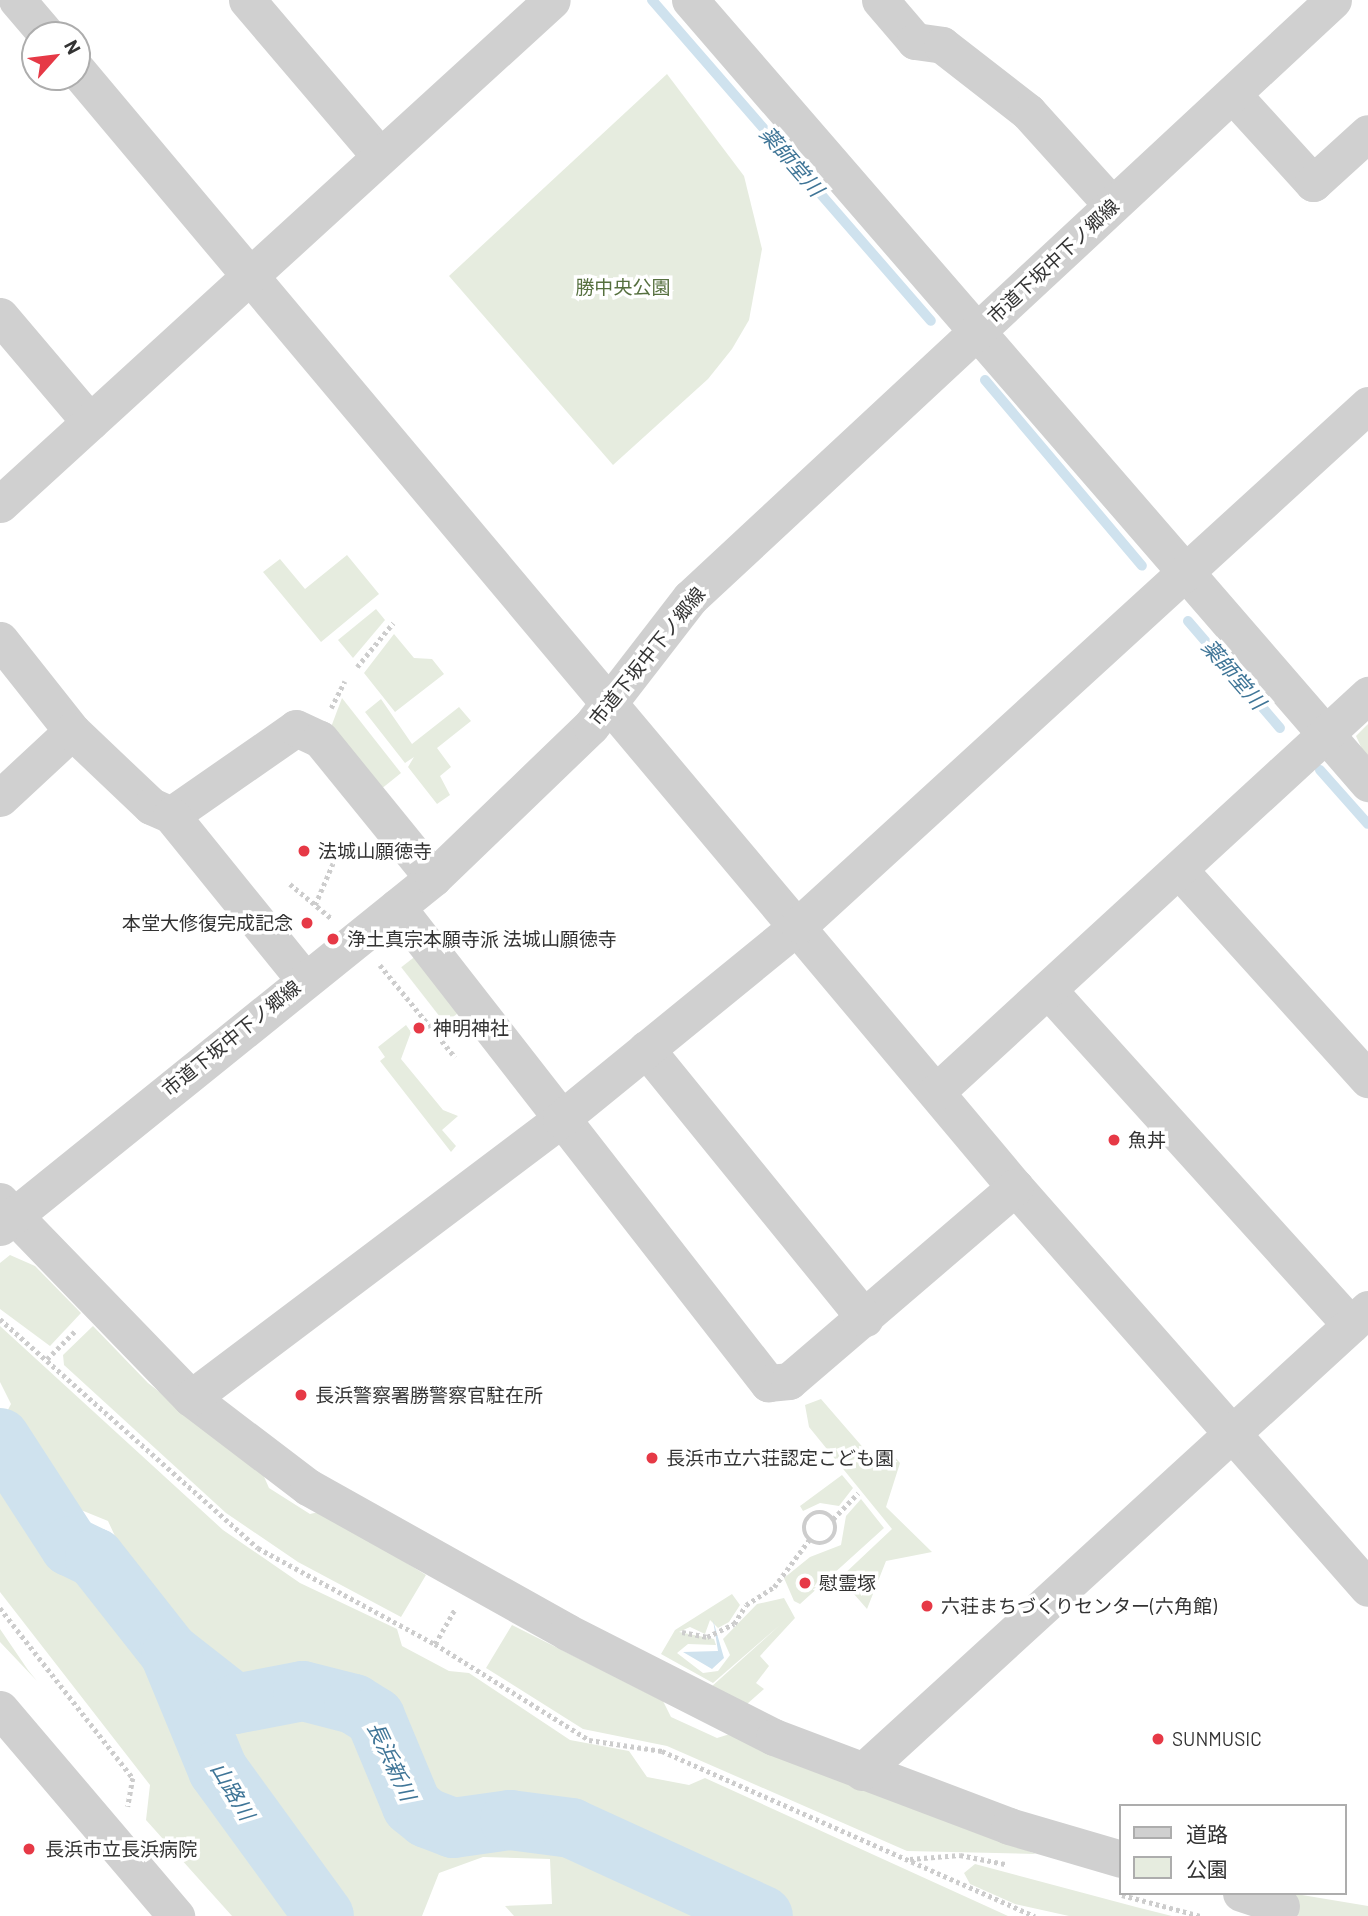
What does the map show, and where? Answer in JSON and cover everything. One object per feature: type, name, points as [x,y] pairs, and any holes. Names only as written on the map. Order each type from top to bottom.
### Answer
[{"type":"street","points":[[17,0],[35,21]]},
{"type":"street","points":[[247,0],[379,156]]},
{"type":"street","points":[[690,0],[1181,572],[1368,783]]},
{"type":"street","points":[[880,0],[915,41],[942,45],[1028,112],[1112,205]]},
{"type":"street","name":"市道下坂中下ノ郷線","points":[[5,1215],[304,979],[345,928],[397,907],[433,878],[591,726],[609,699],[690,598],[1233,95],[1318,4]]},
{"type":"street","points":[[0,504],[379,156],[537,5]]},
{"type":"street","points":[[91,86],[799,925],[1015,1187],[1231,1437],[1368,1588]]},
{"type":"street","points":[[1233,95],[1313,183],[1368,133]]},
{"type":"street","points":[[0,316],[90,422]]},
{"type":"street","points":[[191,1398],[561,1119],[799,925],[1181,572],[1368,405]]},
{"type":"street","points":[[0,640],[72,731],[151,806],[172,815],[304,979]]},
{"type":"street","points":[[936,1092],[1368,695]]},
{"type":"street","points":[[172,815],[296,728],[320,738],[433,878]]},
{"type":"street","points":[[0,798],[72,731]]},
{"type":"street","points":[[1179,870],[1368,1079]]},
{"type":"street","points":[[397,907],[762,1379],[789,1381],[1015,1187]]},
{"type":"street","points":[[862,1772],[1360,1317],[1049,991]]},
{"type":"street","points":[[646,1049],[865,1318]]},
{"type":"street","points":[[5,1215],[191,1398],[308,1488],[556,1626],[774,1737],[1009,1826],[1118,1876]]},
{"type":"street","points":[[0,1709],[176,1916]]},
{"type":"street","points":[[1247,1895],[1281,1906]]},
{"type":"path","points":[[357,667],[393,623]]},
{"type":"path","points":[[337,691],[345,681]]},
{"type":"path","points":[[316,905],[336,856]]},
{"type":"path","points":[[290,884],[345,928],[455,1057]]},
{"type":"path","points":[[0,1319],[258,1548],[435,1644],[589,1740],[662,1751],[1035,1916]]},
{"type":"path","points":[[47,1359],[86,1320]]},
{"type":"path","points":[[833,1519],[859,1493]]},
{"type":"path","points":[[682,1632],[713,1636],[720,1632],[775,1587],[809,1540],[808,1517],[819,1511],[833,1519],[836,1531],[829,1542],[809,1540]]},
{"type":"path","points":[[435,1644],[462,1597]]},
{"type":"path","points":[[0,1608],[133,1778],[128,1808]]},
{"type":"path","points":[[909,1859],[960,1855],[1013,1866]]},
{"type":"path","points":[[1157,1895],[1201,1916]]},
{"type":"green space","name":"勝中央公園","points":[[667,74],[744,176],[762,249],[749,320],[732,349],[708,379],[613,465],[449,276]]},
{"type":"green space","points":[[347,555],[379,594],[321,642],[263,572],[280,559],[305,589]]},
{"type":"green space","points":[[376,609],[385,620],[353,658],[338,640]]},
{"type":"green space","points":[[394,634],[414,658],[432,659],[444,674],[395,712],[364,673]]},
{"type":"green space","points":[[342,698],[401,773],[375,794],[328,735]]},
{"type":"green space","points":[[381,699],[412,744],[459,707],[471,721],[437,748],[451,767],[440,776],[450,795],[437,804],[408,767],[414,757],[405,763],[365,712]]},
{"type":"green space","points":[[1368,724],[1368,762],[1356,736]]},
{"type":"green space","points":[[417,955],[461,1011],[445,1023],[401,967]]},
{"type":"green space","points":[[406,1025],[411,1032],[401,1059],[443,1110],[458,1116],[442,1130],[456,1146],[451,1152],[380,1061],[385,1057],[378,1047]]},
{"type":"green space","points":[[10,1255],[35,1266],[81,1313],[50,1346],[0,1309],[0,1263]]},
{"type":"green space","points":[[0,1326],[223,1530],[300,1583],[397,1629],[402,1646],[449,1671],[469,1673],[570,1740],[629,1751],[647,1777],[689,1785],[705,1778],[1008,1916],[785,1916],[635,1849],[583,1814],[525,1801],[469,1817],[440,1815],[415,1795],[385,1707],[365,1687],[351,1697],[295,1680],[239,1699],[229,1695],[187,1662],[171,1632],[151,1614],[108,1521],[54,1499],[10,1443],[0,1425],[11,1404],[0,1382]]},
{"type":"green space","points":[[93,1326],[148,1383],[262,1472],[269,1488],[310,1514],[323,1511],[426,1575],[401,1617],[298,1562],[226,1513],[64,1365],[63,1355]]},
{"type":"green space","points":[[821,1399],[879,1466],[893,1455],[900,1463],[886,1507],[932,1552],[886,1561],[867,1609],[840,1578],[892,1529],[809,1427],[805,1405]]},
{"type":"green space","points":[[0,1455],[44,1515],[43,1531],[55,1553],[100,1587],[156,1650],[214,1788],[315,1916],[232,1916],[146,1820],[150,1785],[0,1592]]},
{"type":"green space","points":[[842,1475],[853,1488],[839,1506],[820,1503],[803,1511],[800,1506]]},
{"type":"green space","points":[[861,1499],[884,1528],[800,1604],[794,1601],[784,1578],[810,1557],[841,1545],[846,1516]]},
{"type":"green space","points":[[732,1594],[740,1605],[729,1622],[718,1628],[710,1620],[705,1634],[690,1627],[679,1632],[714,1639],[716,1645],[688,1644],[677,1653],[703,1673],[718,1671],[730,1655],[723,1639],[757,1604],[784,1598],[795,1618],[760,1656],[769,1666],[756,1683],[764,1689],[747,1704],[711,1687],[780,1625],[713,1683],[661,1654],[675,1630]]},
{"type":"green space","points":[[512,1625],[663,1701],[671,1717],[717,1738],[730,1734],[1036,1854],[907,1851],[667,1746],[583,1729],[486,1668]]},
{"type":"green space","points":[[0,1629],[28,1670],[37,1681],[0,1642]]},
{"type":"green space","points":[[188,1674],[207,1694],[238,1709],[291,1697],[341,1708],[368,1726],[388,1784],[417,1824],[454,1836],[568,1837],[741,1916],[514,1916],[505,1906],[552,1904],[550,1859],[483,1857],[439,1873],[422,1916],[333,1916],[238,1788],[182,1678]]},
{"type":"green space","points":[[975,1864],[1172,1916],[1069,1916],[1015,1904],[970,1884],[964,1873]]},
{"type":"green space","points":[[1290,1895],[1368,1906],[1368,1916],[1293,1914]]},
{"type":"water","points":[[713,1620],[724,1658],[712,1669],[683,1652],[718,1651]]},
{"type":"waterway","name":"薬師堂川","points":[[652,0],[931,321]]},
{"type":"waterway","name":"薬師堂川","points":[[985,380],[1142,566]]},
{"type":"waterway","name":"薬師堂川","points":[[1188,621],[1280,728]]},
{"type":"waterway","name":"薬師堂川","points":[[1320,770],[1368,824]]},
{"type":"waterway","name":"長浜新川","points":[[0,1438],[70,1546],[95,1558],[169,1652],[235,1704],[303,1691],[354,1704],[375,1717],[412,1806],[427,1818],[453,1828],[510,1820],[571,1828],[763,1916]]},
{"type":"waterway","name":"山路川","points":[[171,1656],[218,1770],[324,1916]]},
{"type":"place","name":"法城山願徳寺","points":[[304,851]]},
{"type":"place","name":"本堂大修復完成記念","points":[[307,923]]},
{"type":"place","name":"浄土真宗本願寺派 法城山願徳寺","points":[[333,939]]},
{"type":"place","name":"神明神社","points":[[419,1028]]},
{"type":"place","name":"魚丼","points":[[1114,1140]]},
{"type":"place","name":"長浜警察署勝警察官駐在所","points":[[301,1395]]},
{"type":"place","name":"長浜市立六荘認定こども園","points":[[652,1458]]},
{"type":"place","name":"慰霊塚","points":[[805,1583]]},
{"type":"place","name":"六荘まちづくりセンター(六角館)","points":[[927,1606]]},
{"type":"place","name":"SUNMUSIC","points":[[1158,1739]]},
{"type":"place","name":"長浜市立長浜病院","points":[[29,1849]]}]
